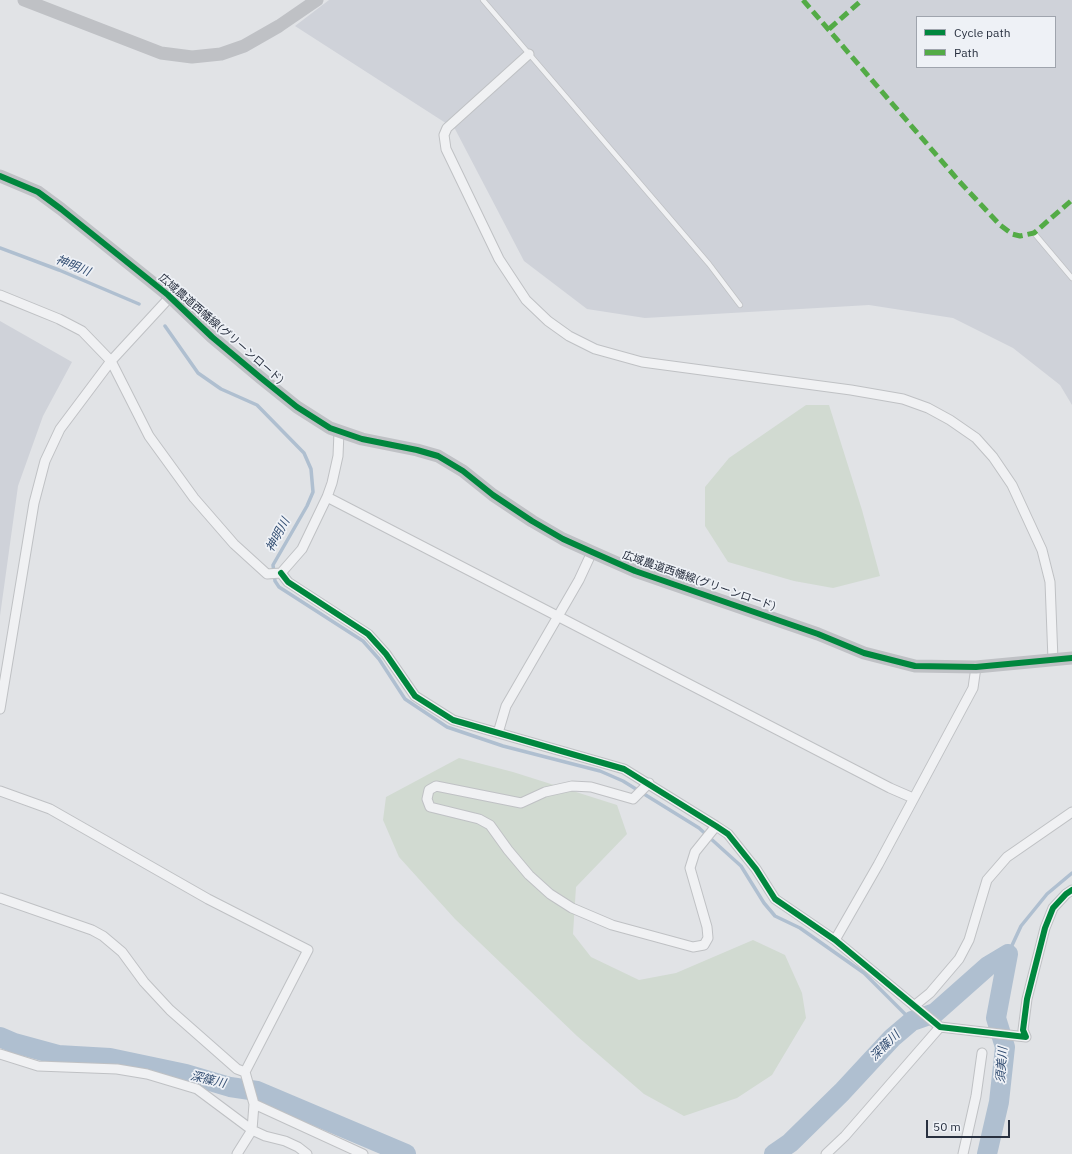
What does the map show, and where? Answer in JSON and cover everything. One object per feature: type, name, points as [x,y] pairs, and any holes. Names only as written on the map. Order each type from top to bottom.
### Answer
[{"type":"street","points":[[24,0],[161,53],[192,57],[221,54],[244,46],[279,26],[317,0]]},
{"type":"street","points":[[530,54],[447,128],[444,135],[446,149],[499,259],[526,300],[548,321],[569,336],[595,350],[642,362],[851,390],[903,399],[928,408],[950,420],[976,438],[993,457],[1012,485],[1042,550],[1050,582],[1053,660]]},
{"type":"street","name":"広域農道西幡線(グリーンロード)","points":[[0,176],[38,192],[61,208],[170,297],[212,337],[297,406],[339,432],[438,456],[463,471],[493,495],[532,521],[563,539],[635,571],[818,634],[864,653],[915,666],[976,667],[1072,658]]},
{"type":"street","points":[[0,295],[59,319],[82,331],[111,361],[153,442],[194,498],[234,544],[267,574],[281,573],[302,549],[327,497],[338,456],[339,432]]},
{"type":"street","points":[[0,709],[34,502],[45,461],[60,429],[111,361],[170,297]]},
{"type":"street","points":[[327,497],[883,784],[913,798]]},
{"type":"street","points":[[498,733],[506,706],[558,616],[592,552]]},
{"type":"street","points":[[281,573],[288,582],[368,634],[386,654],[415,696],[453,720],[624,769],[714,828],[728,834],[756,869],[775,899],[835,940],[940,1027],[1026,1037],[1023,1030],[1027,999],[1045,928],[1053,908],[1066,894],[1072,890]]},
{"type":"street","points":[[835,940],[973,688],[976,667]]},
{"type":"street","points":[[647,784],[633,799],[591,787],[572,786],[546,792],[521,803],[436,786],[429,790],[427,799],[430,807],[440,811],[479,819],[490,824],[508,850],[529,875],[550,894],[572,908],[612,925],[693,947],[704,945],[708,938],[707,927],[690,868],[694,852],[714,828]]},
{"type":"street","points":[[0,791],[50,809],[208,899],[308,950],[245,1072],[254,1104],[252,1130],[237,1154]]},
{"type":"street","points":[[914,1006],[930,993],[959,959],[969,940],[987,880],[1007,857],[1072,812]]},
{"type":"street","points":[[0,898],[92,930],[103,936],[122,952],[144,982],[170,1010],[237,1070],[245,1072]]},
{"type":"street","points":[[826,1154],[845,1136],[940,1027]]},
{"type":"street","points":[[963,1154],[976,1096],[982,1053]]},
{"type":"street","points":[[0,1054],[38,1066],[117,1069],[167,1079],[197,1089],[252,1130],[292,1144],[307,1154]]},
{"type":"street","points":[[254,1104],[363,1154]]},
{"type":"lane","points":[[483,0],[708,264],[740,305]]},
{"type":"lane","points":[[1034,233],[1072,278]]},
{"type":"shaded area","points":[[329,0],[1072,0],[1072,405],[1060,385],[1013,348],[953,318],[869,305],[645,318],[587,309],[524,261],[455,129],[295,26]]},
{"type":"shaded area","points":[[0,321],[72,362],[43,416],[18,486],[0,616]]},
{"type":"shaded area","points":[[806,405],[829,405],[862,510],[880,576],[833,588],[794,581],[728,562],[705,526],[705,487],[729,458]]},
{"type":"shaded area","points":[[459,758],[513,772],[617,805],[627,834],[576,887],[573,934],[591,957],[639,980],[676,973],[753,940],[785,955],[802,993],[806,1018],[772,1075],[737,1098],[684,1116],[644,1094],[577,1036],[455,919],[399,857],[383,820],[386,797]]},
{"type":"waterway","name":"神明川","points":[[0,248],[59,270],[139,304]]},
{"type":"waterway","name":"神明川","points":[[165,326],[198,373],[221,389],[257,405],[304,453],[311,469],[313,492],[307,506],[273,565],[275,581],[279,587],[363,641],[379,659],[405,699],[447,727],[503,746],[600,771],[623,781],[699,828],[741,866],[764,903],[775,916],[800,928],[864,973],[912,1021]]},
{"type":"waterway","points":[[1008,954],[1021,926],[1047,894],[1072,873]]},
{"type":"waterway","name":"深篠川","points":[[774,1154],[790,1143],[842,1092],[892,1038],[912,1021],[935,1013],[988,966],[1008,954]]},
{"type":"waterway","name":"須美川","points":[[987,1154],[999,1102],[1005,1047],[996,1018],[1008,954]]},
{"type":"waterway","name":"深篠川","points":[[0,1037],[14,1043],[58,1055],[110,1058],[186,1074],[230,1087],[257,1091],[406,1154]]},
{"type":"marked path","points":[[803,0],[958,180],[1000,225],[1012,234],[1020,236],[1034,233],[1072,200]]},
{"type":"marked path","points":[[829,29],[862,0]]},
{"type":"cycle path","points":[[0,176],[38,192],[61,209],[168,295],[212,337],[297,407],[330,428],[362,439],[417,450],[438,456],[463,471],[493,495],[532,521],[563,539],[635,571],[818,634],[864,653],[915,666],[976,667],[1072,658]]},
{"type":"cycle path","points":[[281,573],[288,582],[368,634],[386,654],[415,696],[453,720],[624,769],[728,834],[756,869],[775,899],[835,940],[940,1027],[1026,1037],[1023,1030],[1027,999],[1045,928],[1053,908],[1066,894],[1072,890]]}]
